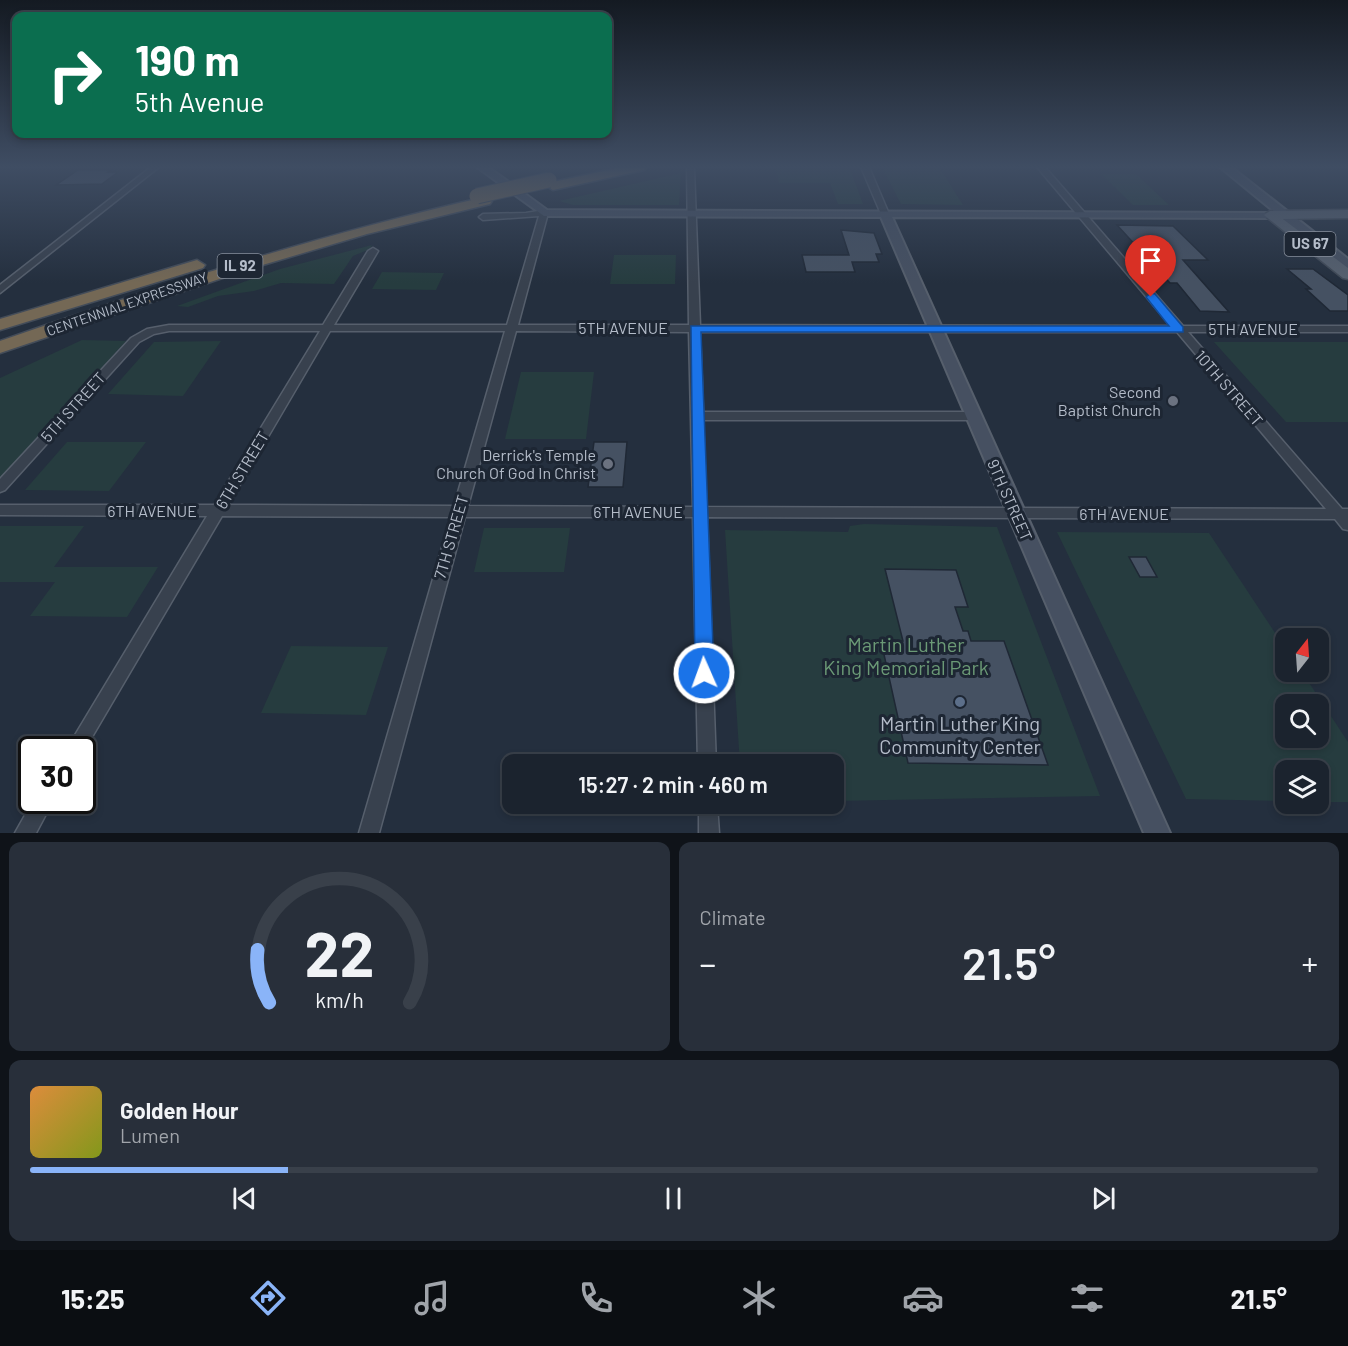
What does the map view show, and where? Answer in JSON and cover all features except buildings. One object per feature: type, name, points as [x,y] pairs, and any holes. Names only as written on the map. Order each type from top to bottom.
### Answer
[{"type":"highway","name":"CENTENNIAL EXPRESSWAY","points":[[0,337],[137,290],[312,237],[477,206]]},
{"type":"highway","name":"CENTENNIAL EXPRESSWAY","points":[[0,347],[163,290],[321,242],[478,206]]},
{"type":"highway","points":[[0,325],[181,270],[312,237]]},
{"type":"highway","points":[[0,355],[163,290]]},
{"type":"main road","name":"US 67","points":[[1278,214],[1348,214]]},
{"type":"main road","name":"US 67","points":[[1278,214],[1348,275]]},
{"type":"street","points":[[0,290],[106,206]]},
{"type":"street","points":[[485,206],[526,216],[544,213],[1278,214]]},
{"type":"street","points":[[534,206],[544,213]]},
{"type":"street","points":[[690,206],[707,754]]},
{"type":"street","name":"9TH STREET","points":[[882,206],[1156,833]]},
{"type":"street","name":"10TH STREET","points":[[1076,206],[1179,329],[1343,514],[1348,525]]},
{"type":"street","points":[[1266,206],[1348,265]]},
{"type":"street","points":[[1269,206],[1278,214]]},
{"type":"street","name":"7TH STREET","points":[[369,833],[544,213]]},
{"type":"street","name":"6TH STREET","points":[[83,736],[373,251]]},
{"type":"street","name":"5TH AVENUE","points":[[151,331],[169,328],[1348,329]]},
{"type":"street","name":"5TH STREET","points":[[0,487],[135,340],[151,331]]},
{"type":"street","points":[[696,416],[973,416]]},
{"type":"street","name":"6TH AVENUE","points":[[0,510],[1343,514]]},
{"type":"street","points":[[25,833],[36,814]]},
{"type":"street","points":[[708,814],[709,833]]},
{"type":"green space","points":[[372,245],[370,249],[353,256],[334,284],[281,283],[254,291],[218,296],[188,307],[177,306],[280,269]]},
{"type":"green space","points":[[614,255],[676,255],[675,284],[610,284]]},
{"type":"green space","points":[[382,272],[444,273],[436,290],[372,289]]},
{"type":"green space","points":[[82,340],[126,341],[0,479],[0,378]]},
{"type":"green space","points":[[221,341],[183,396],[108,394],[154,342]]},
{"type":"green space","points":[[1214,342],[1348,342],[1348,422],[1286,422]]},
{"type":"green space","points":[[521,372],[594,372],[586,439],[505,439]]},
{"type":"green space","points":[[67,442],[146,442],[109,491],[25,490]]},
{"type":"green space","name":"Martin Luther King Memorial Park","points":[[864,524],[997,527],[1100,796],[844,801],[844,754],[739,754],[725,530],[848,532],[850,526]]},
{"type":"green space","points":[[0,526],[84,526],[54,567],[158,567],[127,617],[30,616],[55,582],[0,582]]},
{"type":"green space","points":[[484,528],[570,528],[564,572],[474,572]]},
{"type":"green space","points":[[1057,532],[1209,533],[1275,633],[1275,682],[1309,682],[1316,694],[1275,694],[1275,748],[1329,748],[1329,713],[1348,742],[1348,802],[1329,802],[1329,760],[1275,760],[1275,801],[1186,799]]},
{"type":"green space","points":[[291,646],[388,647],[366,715],[261,713]]},
{"type":"place","name":"Second Baptist Church","points":[[1173,401]]},
{"type":"place","name":"Derrick's Temple Church Of God In Christ","points":[[608,464]]},
{"type":"place","name":"Martin Luther King Community Center","points":[[960,702]]},
{"type":"route","points":[[704,673],[695,328],[1179,329],[1151,297]]}]
